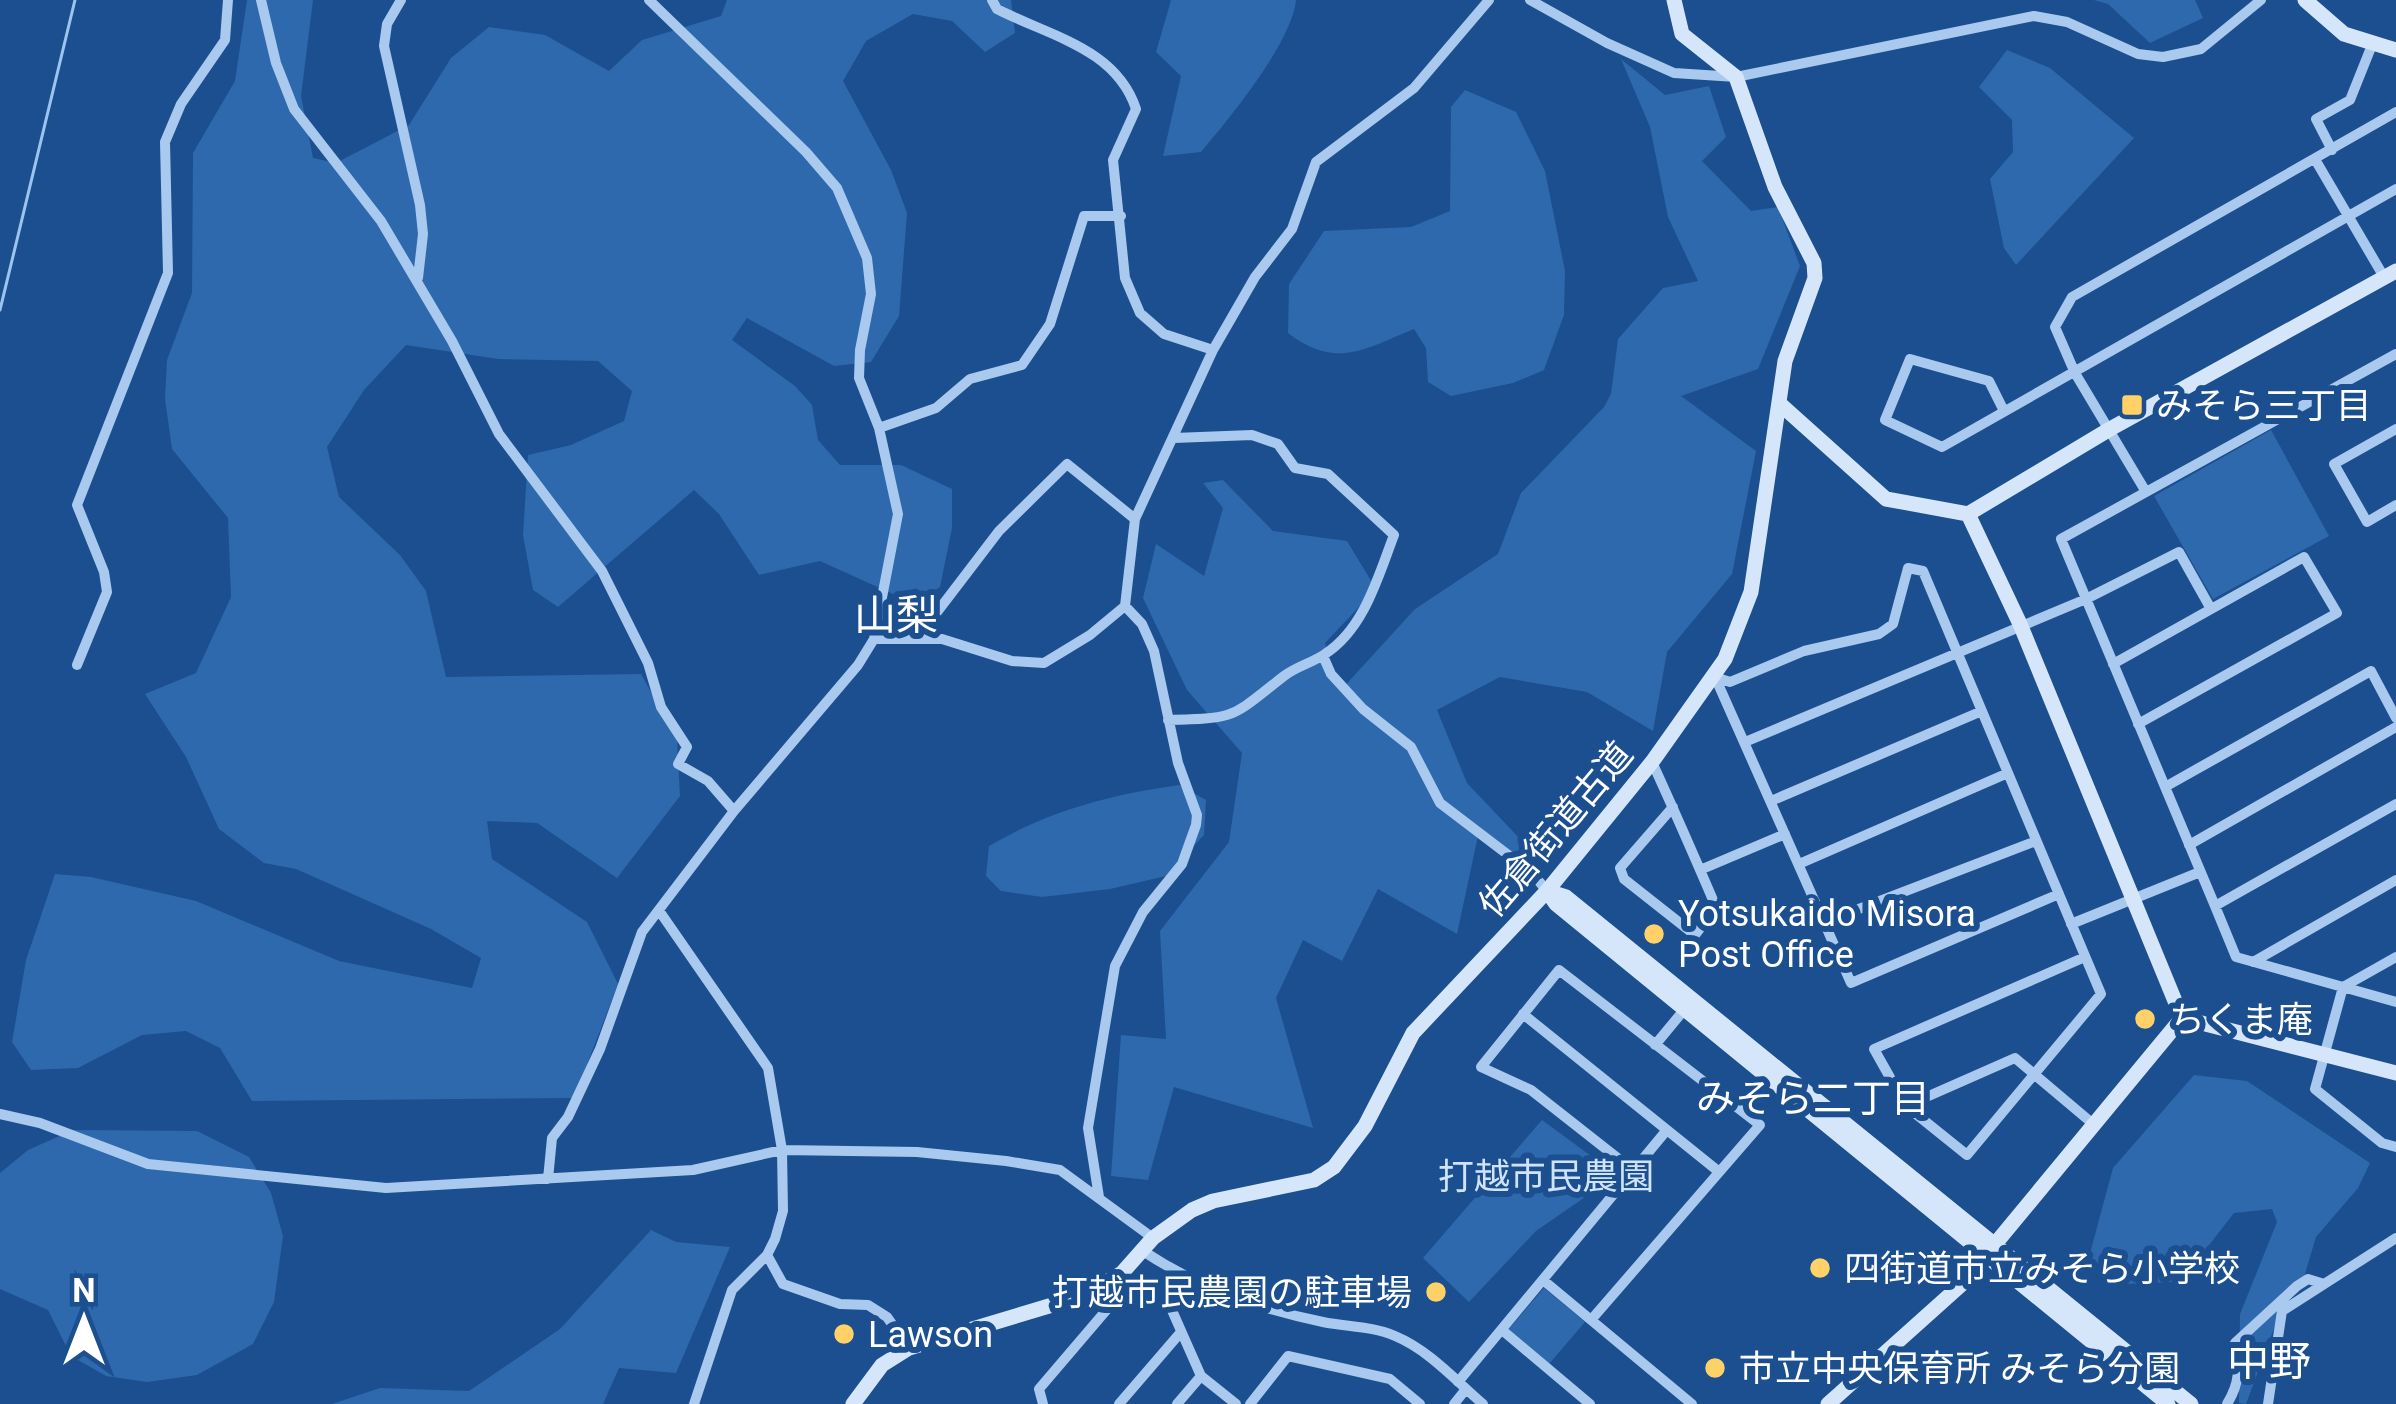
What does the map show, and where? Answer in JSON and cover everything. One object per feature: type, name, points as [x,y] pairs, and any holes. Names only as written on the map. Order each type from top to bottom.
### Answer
[{"type":"street","points":[[77,665],[107,592],[104,572],[77,505],[168,273],[165,142],[181,104],[225,40],[228,0]]},
{"type":"street","points":[[261,0],[293,109],[381,221],[499,434],[602,572],[648,662],[661,707],[687,747],[679,764],[708,782],[734,811]]},
{"type":"street","points":[[401,0],[387,24],[384,46],[419,205],[423,234],[417,281]]},
{"type":"street","points":[[548,1179],[552,1138],[568,1117],[599,1049],[642,932],[874,639],[898,514],[879,428],[859,378],[871,294],[869,269],[846,204],[806,152],[649,0]]},
{"type":"street","points":[[992,0],[998,9],[1094,54],[1131,93],[1136,109],[1113,160],[1125,278],[1140,313],[1164,334],[1213,350]]},
{"type":"street","points":[[874,639],[942,639],[1012,661],[1043,663],[1090,635],[1125,606],[1135,519],[1213,350],[1255,277],[1292,229],[1316,162],[1414,88],[1489,0]]},
{"type":"street","points":[[1531,0],[1607,43],[1674,73],[1736,77],[2033,16],[2067,22],[2148,57],[2176,56],[2201,49],[2261,0]]},
{"type":"street","points":[[1674,0],[1682,34],[1736,77]]},
{"type":"street","points":[[2305,0],[2344,34],[2396,50]]},
{"type":"street","points":[[2332,150],[2316,119],[2350,100],[2372,45]]},
{"type":"street","name":"佐倉街道古道","points":[[853,1404],[882,1365],[909,1348],[1079,1297],[1107,1285],[1178,1218],[1213,1201],[1298,1184],[1334,1167],[1365,1126],[1413,1033],[1547,891],[1714,677],[1736,639],[1750,592],[1785,361],[1815,278],[1814,263],[1775,187],[1736,77]]},
{"type":"street","points":[[2146,492],[2075,373],[2055,326],[2072,297],[2396,112]]},
{"type":"street","points":[[1779,403],[1886,499],[1969,514],[2110,429],[2390,274],[2316,160]]},
{"type":"street","points":[[2004,411],[1989,381],[1910,359],[1886,420],[1942,447],[2396,189]]},
{"type":"street","points":[[879,428],[936,408],[970,379],[1022,365],[1050,324],[1084,216],[1120,216]]},
{"type":"street","points":[[2396,354],[2061,539],[2236,958],[2396,1003]]},
{"type":"street","points":[[2396,429],[2334,464],[2367,522],[2396,505]]},
{"type":"street","points":[[1168,720],[1226,718],[1243,711],[1299,666],[1323,656],[1348,636],[1371,595],[1394,535],[1328,474],[1295,468],[1278,444],[1252,435],[1174,439]]},
{"type":"street","points":[[917,637],[999,530],[1067,464],[1135,519]]},
{"type":"street","points":[[1969,514],[2020,624],[2182,1018]]},
{"type":"street","points":[[1745,742],[2086,599],[2179,552],[2211,609]]},
{"type":"street","points":[[2113,664],[2304,557],[2337,613],[2138,724]]},
{"type":"street","points":[[1714,677],[1730,682],[1804,651],[1880,634],[1893,624],[1908,568],[1923,571],[2101,994],[1967,1155],[1906,1106],[1874,1049],[2085,957]]},
{"type":"street","points":[[1099,1197],[1088,1128],[1115,966],[1143,911],[1182,864],[1197,814],[1178,763],[1154,651],[1142,624],[1125,606]]},
{"type":"street","points":[[1323,656],[1330,674],[1363,709],[1411,747],[1440,803],[1532,872],[1556,904],[1684,1010],[2191,1404]]},
{"type":"street","points":[[2164,787],[2371,671],[2396,718]]},
{"type":"street","points":[[1714,677],[1851,983],[2059,894]]},
{"type":"street","points":[[1771,801],[1982,711]]},
{"type":"street","points":[[2189,845],[2396,728]]},
{"type":"street","points":[[1652,762],[1672,807],[1700,870],[1715,907],[1695,935],[1624,879],[1620,868],[1672,807]]},
{"type":"street","points":[[1799,864],[2008,773]]},
{"type":"street","points":[[2215,906],[2396,804]]},
{"type":"street","points":[[1700,870],[1785,834]]},
{"type":"street","points":[[1825,922],[2036,841]]},
{"type":"street","points":[[2071,924],[2200,872]]},
{"type":"street","points":[[2252,962],[2396,880]]},
{"type":"street","points":[[1547,891],[1566,897],[1990,1250],[2163,1402]]},
{"type":"street","points":[[660,912],[768,1068],[782,1150],[783,1211],[767,1255],[733,1290],[694,1404]]},
{"type":"street","points":[[2396,957],[2343,987],[2315,1090],[2382,1143],[2396,1147]]},
{"type":"street","points":[[1591,1320],[1760,1125],[1559,970],[1481,1067],[1531,1090],[1634,1171]]},
{"type":"street","points":[[1655,1045],[1684,1010]]},
{"type":"street","points":[[1523,1014],[1718,1171]]},
{"type":"street","points":[[2182,1018],[2396,1073]]},
{"type":"street","points":[[1828,1404],[1916,1327],[1990,1250],[2182,1018]]},
{"type":"street","points":[[1906,1106],[2015,1058],[2092,1123]]},
{"type":"street","points":[[0,1114],[40,1123],[148,1164],[386,1187],[693,1170],[782,1150],[917,1152],[1060,1170],[1099,1197],[1181,1276],[1255,1305],[1324,1323],[1383,1331],[1427,1356],[1483,1404]]},
{"type":"street","points":[[1454,1404],[1462,1385],[1502,1330],[1666,1131]]},
{"type":"street","points":[[2269,1404],[2282,1311],[2396,1238]]},
{"type":"street","points":[[767,1255],[783,1284],[840,1304],[868,1305],[887,1317],[909,1348]]},
{"type":"street","points":[[1181,1276],[1163,1290],[1201,1376],[1236,1404]]},
{"type":"street","points":[[2227,1404],[2236,1390],[2240,1366],[2235,1343],[2296,1286],[2308,1279],[2321,1283]]},
{"type":"street","points":[[1543,1280],[1691,1404]]},
{"type":"street","points":[[1043,1404],[1040,1389],[1115,1300],[1107,1285]]},
{"type":"street","points":[[1502,1330],[1590,1404]]},
{"type":"street","points":[[1119,1404],[1181,1331]]},
{"type":"street","points":[[1427,1356],[1438,1343]]},
{"type":"street","points":[[1250,1404],[1288,1356],[1390,1379],[1420,1404]]},
{"type":"street","points":[[1178,1404],[1201,1376]]},
{"type":"green space","points":[[247,0],[313,0],[301,96],[313,158],[336,163],[409,125],[451,58],[489,27],[545,35],[609,71],[642,40],[721,16],[727,0],[1011,0],[1015,33],[985,52],[952,21],[913,14],[866,41],[843,81],[891,170],[907,213],[899,316],[871,362],[834,366],[747,318],[732,340],[795,386],[812,405],[818,440],[840,465],[901,465],[952,489],[952,528],[940,587],[915,604],[820,561],[759,575],[719,514],[694,490],[558,607],[533,590],[523,535],[528,455],[571,445],[624,421],[632,391],[598,361],[498,359],[406,345],[364,390],[327,447],[339,497],[400,555],[426,591],[446,677],[641,674],[677,739],[680,796],[617,878],[537,823],[487,821],[492,859],[587,922],[618,984],[574,1098],[252,1101],[220,1048],[186,1031],[142,1035],[78,1068],[31,1070],[12,1042],[26,960],[55,874],[91,877],[196,901],[339,961],[472,988],[481,958],[431,929],[296,869],[264,863],[219,829],[186,757],[145,694],[196,673],[231,597],[228,518],[172,449],[165,399],[167,360],[192,293],[193,153],[235,81]]},
{"type":"green space","points":[[1171,0],[1296,0],[1272,58],[1201,152],[1163,156],[1181,76],[1156,52]]},
{"type":"green space","points":[[2094,0],[2195,0],[2203,18],[2150,43],[2108,4]]},
{"type":"green space","points":[[2007,50],[2050,68],[2134,138],[2016,265],[2004,248],[1990,179],[2013,152],[2012,120],[1979,87]]},
{"type":"green space","points":[[1621,59],[1665,95],[1709,86],[1726,137],[1702,161],[1751,211],[1778,207],[1800,266],[1758,369],[1681,396],[1756,451],[1732,574],[1667,652],[1653,731],[1587,692],[1500,677],[1437,710],[1467,783],[1538,858],[1528,868],[1479,831],[1457,934],[1378,889],[1342,961],[1303,940],[1276,998],[1313,1128],[1174,1087],[1148,1180],[1111,1176],[1121,1035],[1166,1039],[1160,931],[1229,842],[1242,753],[1187,690],[1143,598],[1156,544],[1204,576],[1223,508],[1203,483],[1223,480],[1273,531],[1347,541],[1376,589],[1325,643],[1340,691],[1415,609],[1498,554],[1521,493],[1604,407],[1611,394],[1618,339],[1663,288],[1698,281],[1668,217],[1650,127]]},
{"type":"green space","points":[[1465,90],[1516,112],[1545,171],[1565,271],[1564,315],[1544,370],[1513,383],[1451,396],[1428,382],[1426,348],[1414,329],[1365,349],[1336,353],[1321,351],[1288,333],[1289,284],[1324,231],[1411,227],[1450,211],[1451,107]]},
{"type":"green space","points":[[2271,430],[2329,536],[2213,599],[2154,496]]},
{"type":"green space","points":[[1179,785],[1206,800],[1204,835],[1166,876],[1042,897],[1001,891],[986,876],[989,846],[1012,833],[1081,806]]},
{"type":"green space","points":[[2194,1075],[2247,1081],[2370,1163],[2358,1188],[2316,1237],[2304,1277],[2276,1323],[2246,1404],[2239,1403],[2240,1314],[2277,1222],[2272,1209],[2234,1213],[2196,1262],[2172,1282],[2124,1284],[2089,1257],[2113,1168]]},
{"type":"green space","name":"打越市民農園","points":[[1542,1120],[1617,1175],[1536,1231],[1469,1302],[1423,1258]]},
{"type":"green space","points":[[73,1130],[197,1131],[249,1157],[271,1193],[283,1236],[274,1302],[253,1344],[197,1375],[147,1382],[106,1376],[71,1356],[48,1310],[0,1289],[0,1173],[28,1150]]},
{"type":"green space","points":[[651,1230],[676,1242],[730,1247],[676,1373],[619,1368],[603,1404],[332,1404],[380,1388],[469,1391],[560,1329]]},
{"type":"green space","points":[[1544,1288],[1585,1322],[1549,1364],[1508,1330]]},
{"type":"waterway","points":[[0,310],[75,0]]},
{"type":"place","name":"みそら三丁目","points":[[2132,405]]},
{"type":"place","name":"Yotsukaido Misora Post Office","points":[[1654,934]]},
{"type":"place","name":"ちくま庵","points":[[2145,1019]]},
{"type":"place","name":"四街道市立みそら小学校","points":[[1820,1268]]},
{"type":"place","name":"打越市民農園の駐車場","points":[[1436,1292]]},
{"type":"place","name":"Lawson","points":[[844,1334]]},
{"type":"place","name":"市立中央保育所 みそら分園","points":[[1715,1368]]},
{"type":"district","name":"山梨","points":[[896,615]]},
{"type":"district","name":"みそら二丁目","points":[[1813,1098]]},
{"type":"district","name":"中野","points":[[2269,1361]]}]
